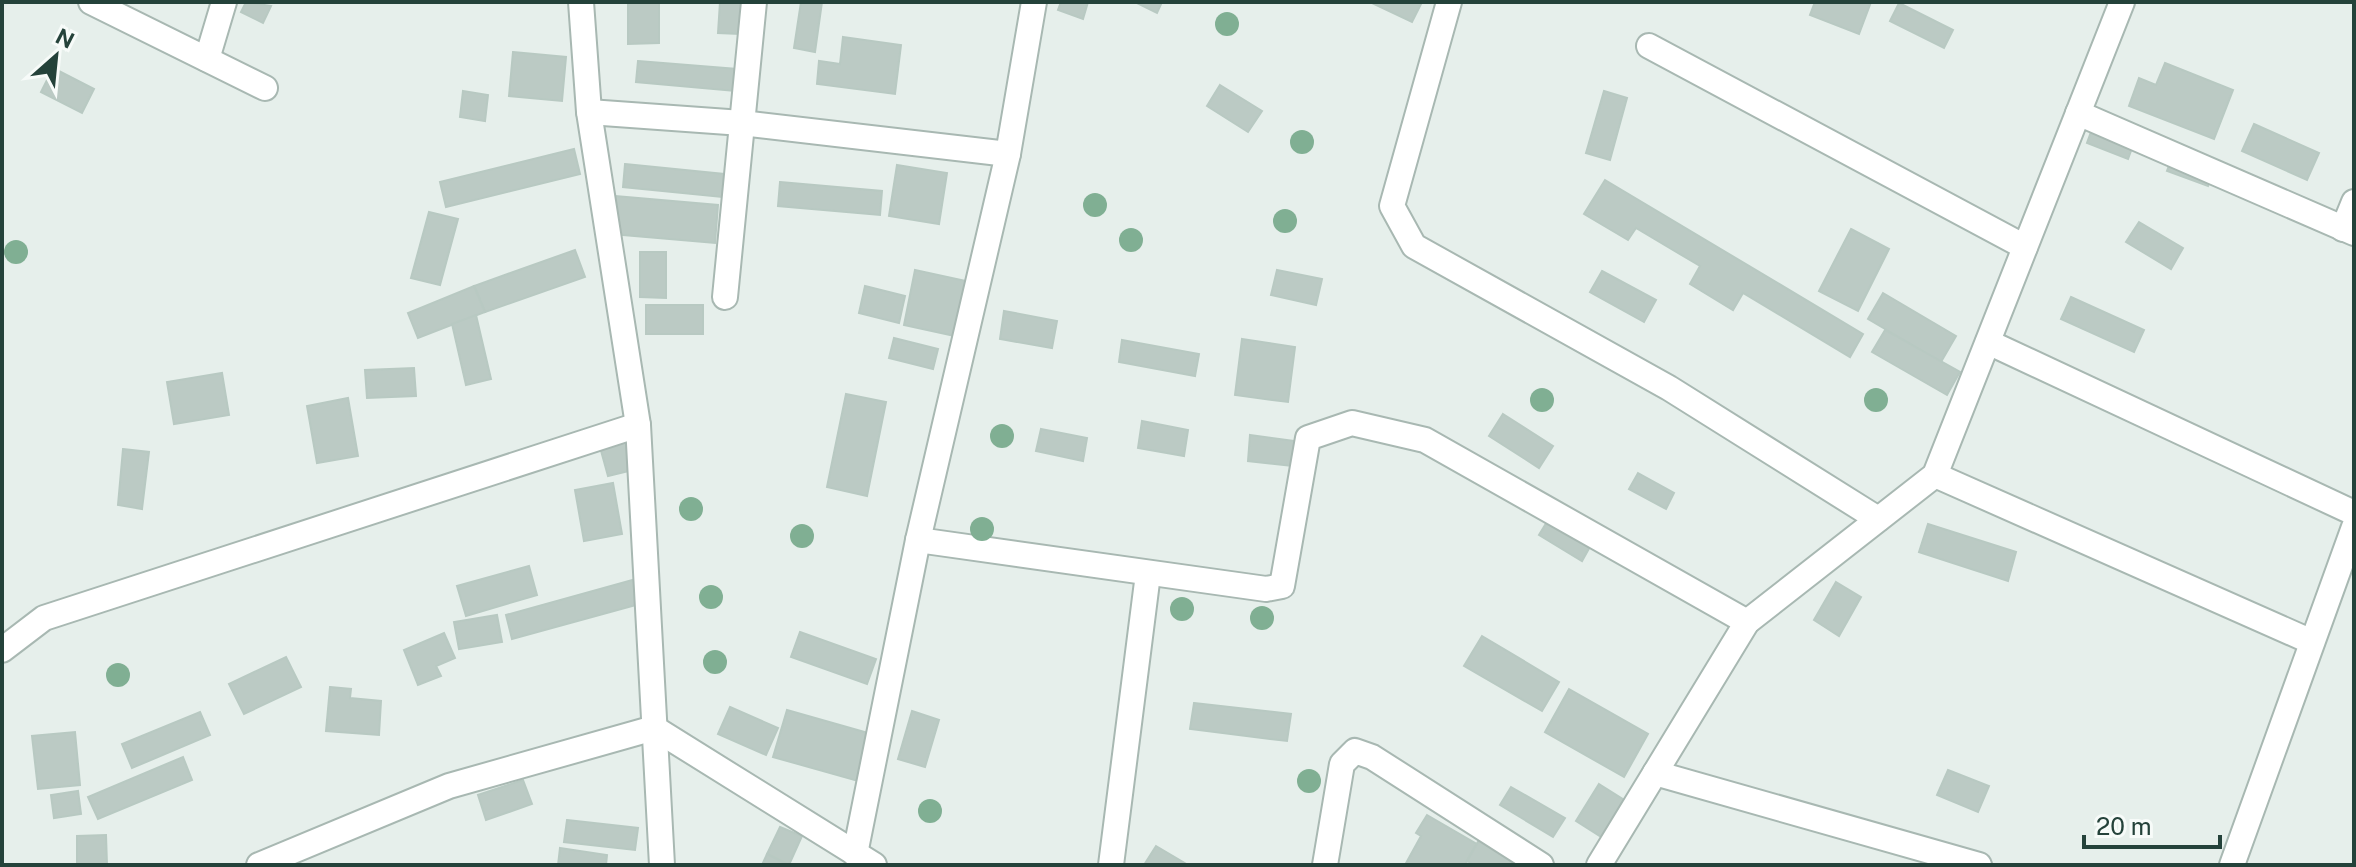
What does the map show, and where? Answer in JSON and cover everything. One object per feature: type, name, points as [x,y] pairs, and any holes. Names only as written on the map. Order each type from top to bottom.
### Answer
[{"type":"street","points":[[91,2],[265,88]]},
{"type":"street","points":[[207,59],[224,2]]},
{"type":"street","points":[[581,2],[589,112],[638,425],[662,865]]},
{"type":"street","points":[[725,297],[754,2]]},
{"type":"street","points":[[259,865],[449,786],[654,728],[865,860],[918,540],[1008,154],[1034,2]]},
{"type":"street","points":[[1449,2],[1392,206],[1414,246],[1669,388],[1878,519]]},
{"type":"street","points":[[1599,865],[1747,622],[1935,475],[2122,2]]},
{"type":"street","points":[[1649,46],[2025,247]]},
{"type":"street","points":[[589,112],[742,123],[1008,154]]},
{"type":"street","points":[[2078,113],[2348,231],[2354,202]]},
{"type":"street","points":[[1988,342],[2354,513]]},
{"type":"street","points":[[918,540],[1266,589],[1282,586],[1308,438],[1352,423],[1425,440],[1747,622]]},
{"type":"street","points":[[2,650],[44,618],[638,425]]},
{"type":"street","points":[[1935,475],[2312,642]]},
{"type":"street","points":[[2232,865],[2354,527]]},
{"type":"street","points":[[1111,865],[1148,574]]},
{"type":"street","points":[[1325,865],[1342,764],[1355,751],[1372,757],[1541,865]]},
{"type":"street","points":[[1655,773],[1979,865]]},
{"type":"building","points":[[246,2],[271,6],[263,23],[241,12]]},
{"type":"building","points":[[628,2],[659,2],[659,43],[628,44]]},
{"type":"building","points":[[720,2],[742,2],[740,34],[718,33]]},
{"type":"building","points":[[801,2],[822,2],[815,52],[794,48]]},
{"type":"building","points":[[1061,2],[1088,2],[1083,19],[1058,10]]},
{"type":"building","points":[[1135,2],[1162,2],[1157,13]]},
{"type":"building","points":[[1370,2],[1422,2],[1412,22]]},
{"type":"building","points":[[1815,2],[1871,2],[1859,34],[1810,15]]},
{"type":"building","points":[[1899,3],[1953,30],[1944,48],[1890,21]]},
{"type":"building","points":[[843,37],[901,45],[895,94],[817,84],[819,61],[840,64]]},
{"type":"building","points":[[513,52],[566,57],[562,101],[509,96]]},
{"type":"building","points":[[638,61],[737,69],[735,91],[636,82]]},
{"type":"building","points":[[2165,63],[2233,90],[2214,139],[2129,106],[2139,78],[2156,85]]},
{"type":"building","points":[[53,68],[94,89],[82,113],[41,92]]},
{"type":"building","points":[[1220,85],[1262,111],[1248,132],[1207,106]]},
{"type":"building","points":[[463,91],[488,95],[485,121],[460,117]]},
{"type":"building","points":[[1604,91],[1627,98],[1610,160],[1586,153]]},
{"type":"building","points":[[2095,121],[2136,137],[2128,159],[2087,143]]},
{"type":"building","points":[[2254,124],[2319,153],[2307,180],[2242,151]]},
{"type":"building","points":[[574,149],[580,174],[446,207],[440,182]]},
{"type":"building","points":[[2174,152],[2215,167],[2208,186],[2167,171]]},
{"type":"building","points":[[625,164],[724,174],[722,197],[623,187]]},
{"type":"building","points":[[897,165],[947,173],[939,224],[889,216]]},
{"type":"building","points":[[1605,180],[1863,334],[1850,357],[1743,293],[1733,310],[1690,284],[1700,266],[1636,228],[1628,240],[1584,214]]},
{"type":"building","points":[[780,182],[882,191],[880,215],[778,206]]},
{"type":"building","points":[[615,196],[718,205],[715,243],[612,234]]},
{"type":"building","points":[[429,212],[458,219],[440,285],[411,278]]},
{"type":"building","points":[[2139,222],[2183,248],[2171,269],[2126,242]]},
{"type":"building","points":[[1851,229],[1889,249],[1858,311],[1819,291]]},
{"type":"building","points":[[575,250],[585,277],[485,312],[474,286]]},
{"type":"building","points":[[640,252],[666,252],[666,298],[640,297]]},
{"type":"building","points":[[915,270],[975,283],[964,338],[904,325]]},
{"type":"building","points":[[1277,270],[1322,279],[1316,305],[1271,295]]},
{"type":"building","points":[[1602,271],[1656,300],[1644,322],[1590,292]]},
{"type":"building","points":[[474,286],[485,312],[418,338],[408,313]]},
{"type":"building","points":[[865,286],[905,296],[899,323],[859,313]]},
{"type":"building","points":[[1883,293],[1956,336],[1941,362],[1868,319]]},
{"type":"building","points":[[2071,297],[2144,330],[2134,352],[2061,319]]},
{"type":"building","points":[[646,305],[703,305],[703,334],[646,334]]},
{"type":"building","points":[[1004,311],[1057,321],[1052,348],[1000,339]]},
{"type":"building","points":[[476,315],[491,379],[466,385],[452,324]]},
{"type":"building","points":[[1885,330],[1960,372],[1947,395],[1872,352]]},
{"type":"building","points":[[894,338],[938,349],[933,369],[889,358]]},
{"type":"building","points":[[1242,339],[1295,347],[1288,402],[1235,395]]},
{"type":"building","points":[[1122,340],[1199,354],[1195,376],[1119,362]]},
{"type":"building","points":[[414,368],[416,396],[367,398],[365,370]]},
{"type":"building","points":[[222,373],[229,415],[174,424],[167,382]]},
{"type":"building","points":[[846,394],[886,402],[867,496],[827,487]]},
{"type":"building","points":[[348,398],[358,456],[317,463],[307,406]]},
{"type":"building","points":[[1503,414],[1553,446],[1539,468],[1489,436]]},
{"type":"building","points":[[1142,421],[1188,430],[1184,456],[1138,448]]},
{"type":"building","points":[[1041,429],[1087,438],[1083,461],[1036,451]]},
{"type":"building","points":[[1250,435],[1295,441],[1292,466],[1248,461]]},
{"type":"building","points":[[630,440],[637,469],[608,476],[600,447]]},
{"type":"building","points":[[123,449],[149,452],[142,509],[118,505]]},
{"type":"building","points":[[1638,473],[1674,493],[1666,509],[1629,489]]},
{"type":"building","points":[[613,483],[622,534],[584,541],[575,490]]},
{"type":"building","points":[[1550,517],[1592,543],[1582,561],[1539,535]]},
{"type":"building","points":[[1928,524],[2016,552],[2008,581],[1919,552]]},
{"type":"building","points":[[529,566],[537,595],[466,616],[457,586]]},
{"type":"building","points":[[636,579],[643,603],[512,639],[506,615]]},
{"type":"building","points":[[1836,582],[1861,597],[1839,636],[1814,620]]},
{"type":"building","points":[[497,615],[502,642],[459,649],[454,622]]},
{"type":"building","points":[[800,632],[876,659],[867,684],[791,657]]},
{"type":"building","points":[[444,633],[455,658],[436,666],[441,676],[418,685],[404,650]]},
{"type":"building","points":[[1482,636],[1559,682],[1542,711],[1464,666]]},
{"type":"building","points":[[286,657],[301,687],[244,714],[229,684]]},
{"type":"building","points":[[330,687],[351,689],[350,698],[381,701],[379,735],[326,731]]},
{"type":"building","points":[[1569,689],[1648,734],[1624,777],[1545,732]]},
{"type":"building","points":[[1194,703],[1291,714],[1287,741],[1190,729]]},
{"type":"building","points":[[730,707],[778,728],[766,755],[718,734]]},
{"type":"building","points":[[787,710],[875,735],[862,782],[773,757]]},
{"type":"building","points":[[912,711],[939,720],[925,767],[898,759]]},
{"type":"building","points":[[200,712],[210,735],[132,768],[122,744]]},
{"type":"building","points":[[75,732],[80,785],[38,789],[32,736]]},
{"type":"building","points":[[183,757],[192,780],[98,819],[88,797]]},
{"type":"building","points":[[1948,770],[1989,786],[1978,812],[1937,795]]},
{"type":"building","points":[[523,780],[532,804],[486,820],[478,795]]},
{"type":"building","points":[[1599,784],[1626,801],[1603,838],[1576,821]]},
{"type":"building","points":[[1511,787],[1565,818],[1553,837],[1500,805]]},
{"type":"building","points":[[78,791],[81,814],[54,818],[51,795]]},
{"type":"building","points":[[1427,815],[1477,844],[1465,865],[1405,865],[1421,836],[1416,833]]},
{"type":"building","points":[[567,820],[638,828],[635,850],[564,842]]},
{"type":"building","points":[[780,827],[802,836],[789,865],[767,854]]},
{"type":"building","points":[[106,835],[107,865],[77,865],[77,836]]},
{"type":"building","points":[[1479,840],[1521,865],[1474,865],[1467,861]]},
{"type":"building","points":[[1156,846],[1188,865],[1144,865]]},
{"type":"building","points":[[560,848],[607,855],[606,865],[558,865]]},
{"type":"building","points":[[767,854],[789,865],[762,865]]}]
